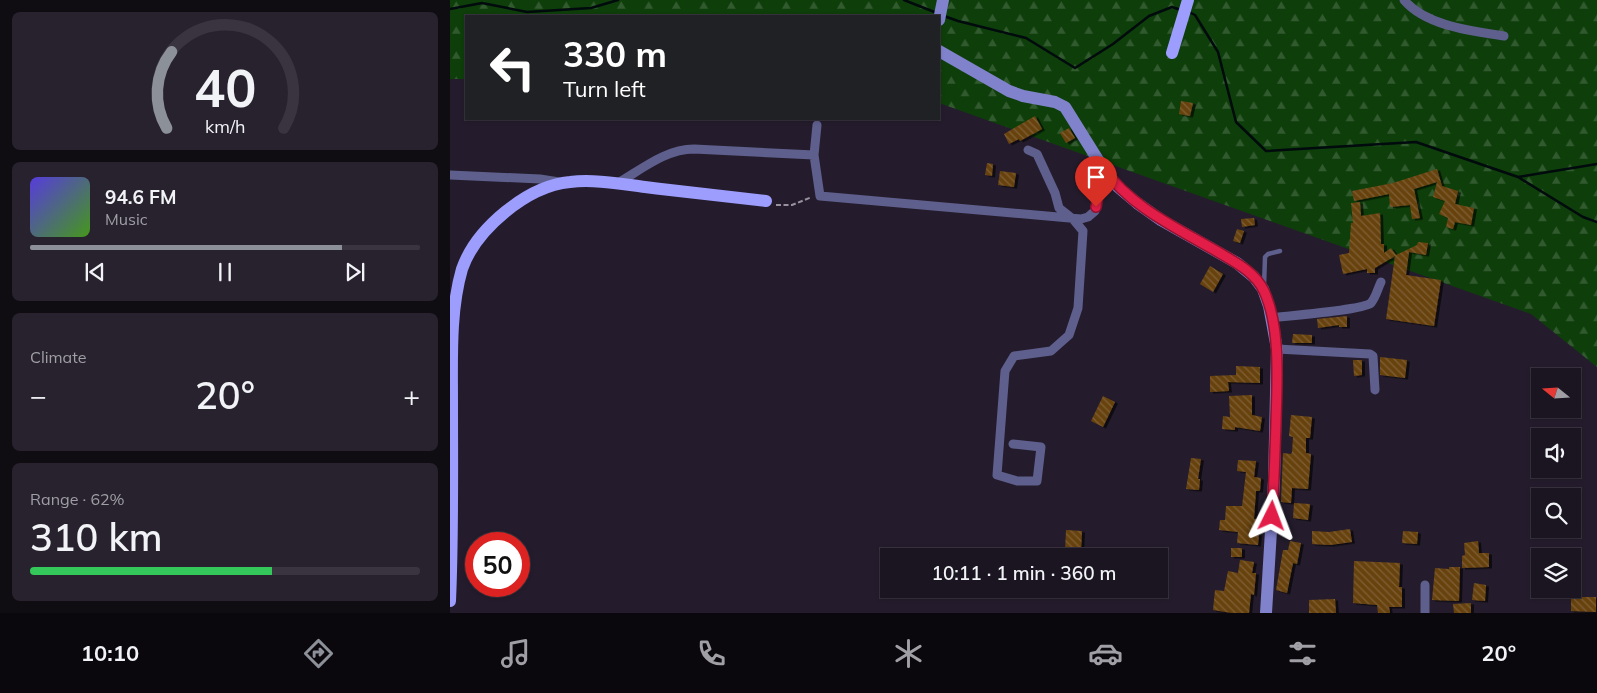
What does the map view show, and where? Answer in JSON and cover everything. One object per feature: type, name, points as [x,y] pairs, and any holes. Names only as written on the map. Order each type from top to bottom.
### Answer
[{"type":"main road","points":[[1172,53],[1188,0]]},
{"type":"main road","points":[[940,16],[943,2]]},
{"type":"main road","points":[[940,51],[1009,91],[1023,96],[1054,102],[1064,107],[1103,168],[1118,187],[1161,220],[1237,263],[1254,276],[1263,290],[1277,349],[1274,481],[1266,613]]},
{"type":"main road","points":[[450,601],[453,323],[456,295],[462,270],[474,245],[492,224],[512,208],[530,196],[561,183],[585,181],[766,201]]},
{"type":"street","points":[[1404,0],[1411,8],[1453,28],[1504,36]]},
{"type":"street","points":[[817,125],[814,155],[820,196],[1073,219],[1085,218],[1092,215],[1095,211],[1103,168]]},
{"type":"street","points":[[617,184],[667,154],[679,150],[694,149],[814,155]]},
{"type":"street","points":[[1013,444],[1041,447],[1037,481],[1017,481],[997,475],[1006,371],[1014,356],[1051,351],[1069,335],[1078,308],[1083,231],[1073,219],[1059,208],[1055,193],[1037,154],[1028,150]]},
{"type":"street","points":[[450,175],[540,179],[561,183]]},
{"type":"street","points":[[1271,318],[1366,306],[1371,302],[1381,282]]},
{"type":"street","points":[[1277,349],[1370,354],[1373,356],[1374,361],[1375,390]]},
{"type":"street","points":[[1425,585],[1425,613]]},
{"type":"lane","points":[[1263,290],[1265,257],[1268,254],[1280,251]]},
{"type":"path","points":[[766,201],[766,204],[792,205],[820,196]]},
{"type":"green space","points":[[450,0],[1597,0],[1597,367],[1531,314],[940,103],[940,15],[465,15],[465,79],[450,79]]},
{"type":"building","points":[[1181,101],[1193,103],[1190,116],[1179,114]]},
{"type":"building","points":[[1035,116],[1042,129],[1020,141],[1019,139],[1009,144],[1004,134]]},
{"type":"building","points":[[1069,128],[1075,138],[1066,143],[1060,133]]},
{"type":"building","points":[[987,163],[993,164],[992,176],[985,175]]},
{"type":"building","points":[[1437,169],[1442,186],[1458,191],[1455,204],[1474,208],[1471,225],[1455,222],[1453,229],[1446,227],[1448,218],[1439,214],[1445,201],[1433,197],[1437,182],[1414,189],[1420,218],[1412,219],[1410,205],[1390,207],[1389,194],[1354,201],[1352,191],[1393,183]]},
{"type":"building","points":[[1000,171],[1016,173],[1014,187],[998,185]]},
{"type":"building","points":[[1360,202],[1361,216],[1380,213],[1381,244],[1384,244],[1384,253],[1391,248],[1396,255],[1417,245],[1418,242],[1428,243],[1426,255],[1409,252],[1406,275],[1441,280],[1434,326],[1386,319],[1395,256],[1375,268],[1375,273],[1367,273],[1367,269],[1343,274],[1339,255],[1349,253],[1351,223],[1353,223],[1351,203]]},
{"type":"building","points":[[1254,218],[1255,225],[1242,227],[1241,219]]},
{"type":"building","points":[[1237,229],[1244,231],[1240,243],[1233,241]]},
{"type":"building","points":[[1210,266],[1223,274],[1213,292],[1200,284]]},
{"type":"building","points":[[1347,316],[1347,327],[1339,327],[1339,325],[1318,328],[1317,319]]},
{"type":"building","points":[[1293,334],[1312,335],[1312,343],[1292,343]]},
{"type":"building","points":[[1380,357],[1407,360],[1405,378],[1380,375]]},
{"type":"building","points":[[1353,360],[1362,360],[1362,375],[1354,376]]},
{"type":"building","points":[[1236,366],[1260,367],[1260,383],[1228,382],[1229,391],[1210,392],[1210,376],[1236,375]]},
{"type":"building","points":[[1252,395],[1252,415],[1262,417],[1260,431],[1235,427],[1235,430],[1222,429],[1223,416],[1230,417],[1229,396]]},
{"type":"building","points":[[1103,396],[1115,402],[1103,427],[1091,421]]},
{"type":"building","points":[[1291,415],[1312,417],[1310,438],[1306,438],[1306,453],[1311,454],[1308,489],[1292,488],[1291,503],[1281,502],[1283,453],[1291,454],[1292,452],[1293,437],[1289,436]]},
{"type":"building","points":[[1191,458],[1201,459],[1198,479],[1200,479],[1199,490],[1186,489]]},
{"type":"building","points":[[1238,460],[1256,461],[1254,477],[1261,478],[1260,491],[1256,491],[1254,519],[1256,519],[1255,533],[1259,534],[1258,545],[1237,543],[1238,532],[1219,530],[1220,520],[1225,520],[1226,506],[1242,506],[1246,472],[1237,471]]},
{"type":"building","points":[[1294,503],[1310,504],[1308,520],[1293,518]]},
{"type":"building","points":[[1350,529],[1352,542],[1330,545],[1312,544],[1312,531],[1329,532]]},
{"type":"building","points":[[1066,530],[1082,531],[1081,548],[1065,548]]},
{"type":"building","points":[[1403,531],[1418,532],[1417,544],[1402,543]]},
{"type":"building","points":[[1290,541],[1301,543],[1297,564],[1293,563],[1287,593],[1276,590],[1283,550],[1288,550]]},
{"type":"building","points":[[1478,541],[1479,553],[1489,553],[1489,567],[1462,568],[1462,556],[1465,555],[1464,543]]},
{"type":"building","points":[[1231,548],[1242,548],[1242,557],[1231,557]]},
{"type":"building","points":[[1240,560],[1254,562],[1252,573],[1256,573],[1254,595],[1251,594],[1249,613],[1213,610],[1215,590],[1224,591],[1228,571],[1238,573]]},
{"type":"building","points":[[1354,561],[1400,563],[1399,587],[1402,587],[1402,607],[1389,607],[1390,613],[1378,613],[1377,605],[1353,603]]},
{"type":"building","points":[[1449,567],[1460,567],[1459,601],[1432,600],[1435,568],[1449,569]]},
{"type":"building","points":[[1474,583],[1486,585],[1485,601],[1472,600]]},
{"type":"building","points":[[1596,597],[1596,612],[1571,611],[1571,598]]},
{"type":"building","points":[[1335,599],[1336,613],[1309,613],[1309,600]]},
{"type":"building","points":[[1471,603],[1471,613],[1454,613],[1453,604]]},
{"type":"waterway","points":[[450,9],[482,3],[527,12],[591,8],[618,0]]},
{"type":"waterway","points":[[904,0],[937,13]]},
{"type":"waterway","points":[[944,16],[1026,38],[1075,68],[1113,44],[1149,16],[1172,7],[1181,10]]},
{"type":"waterway","points":[[1189,12],[1195,15],[1218,52],[1236,122],[1266,151],[1416,142],[1518,177],[1583,217],[1597,222]]},
{"type":"waterway","points":[[1518,177],[1597,164]]},
{"type":"route","points":[[1096,207],[1103,168],[1118,187],[1137,203],[1161,220],[1237,263],[1254,276],[1263,290],[1269,306],[1277,349],[1272,516]]}]
